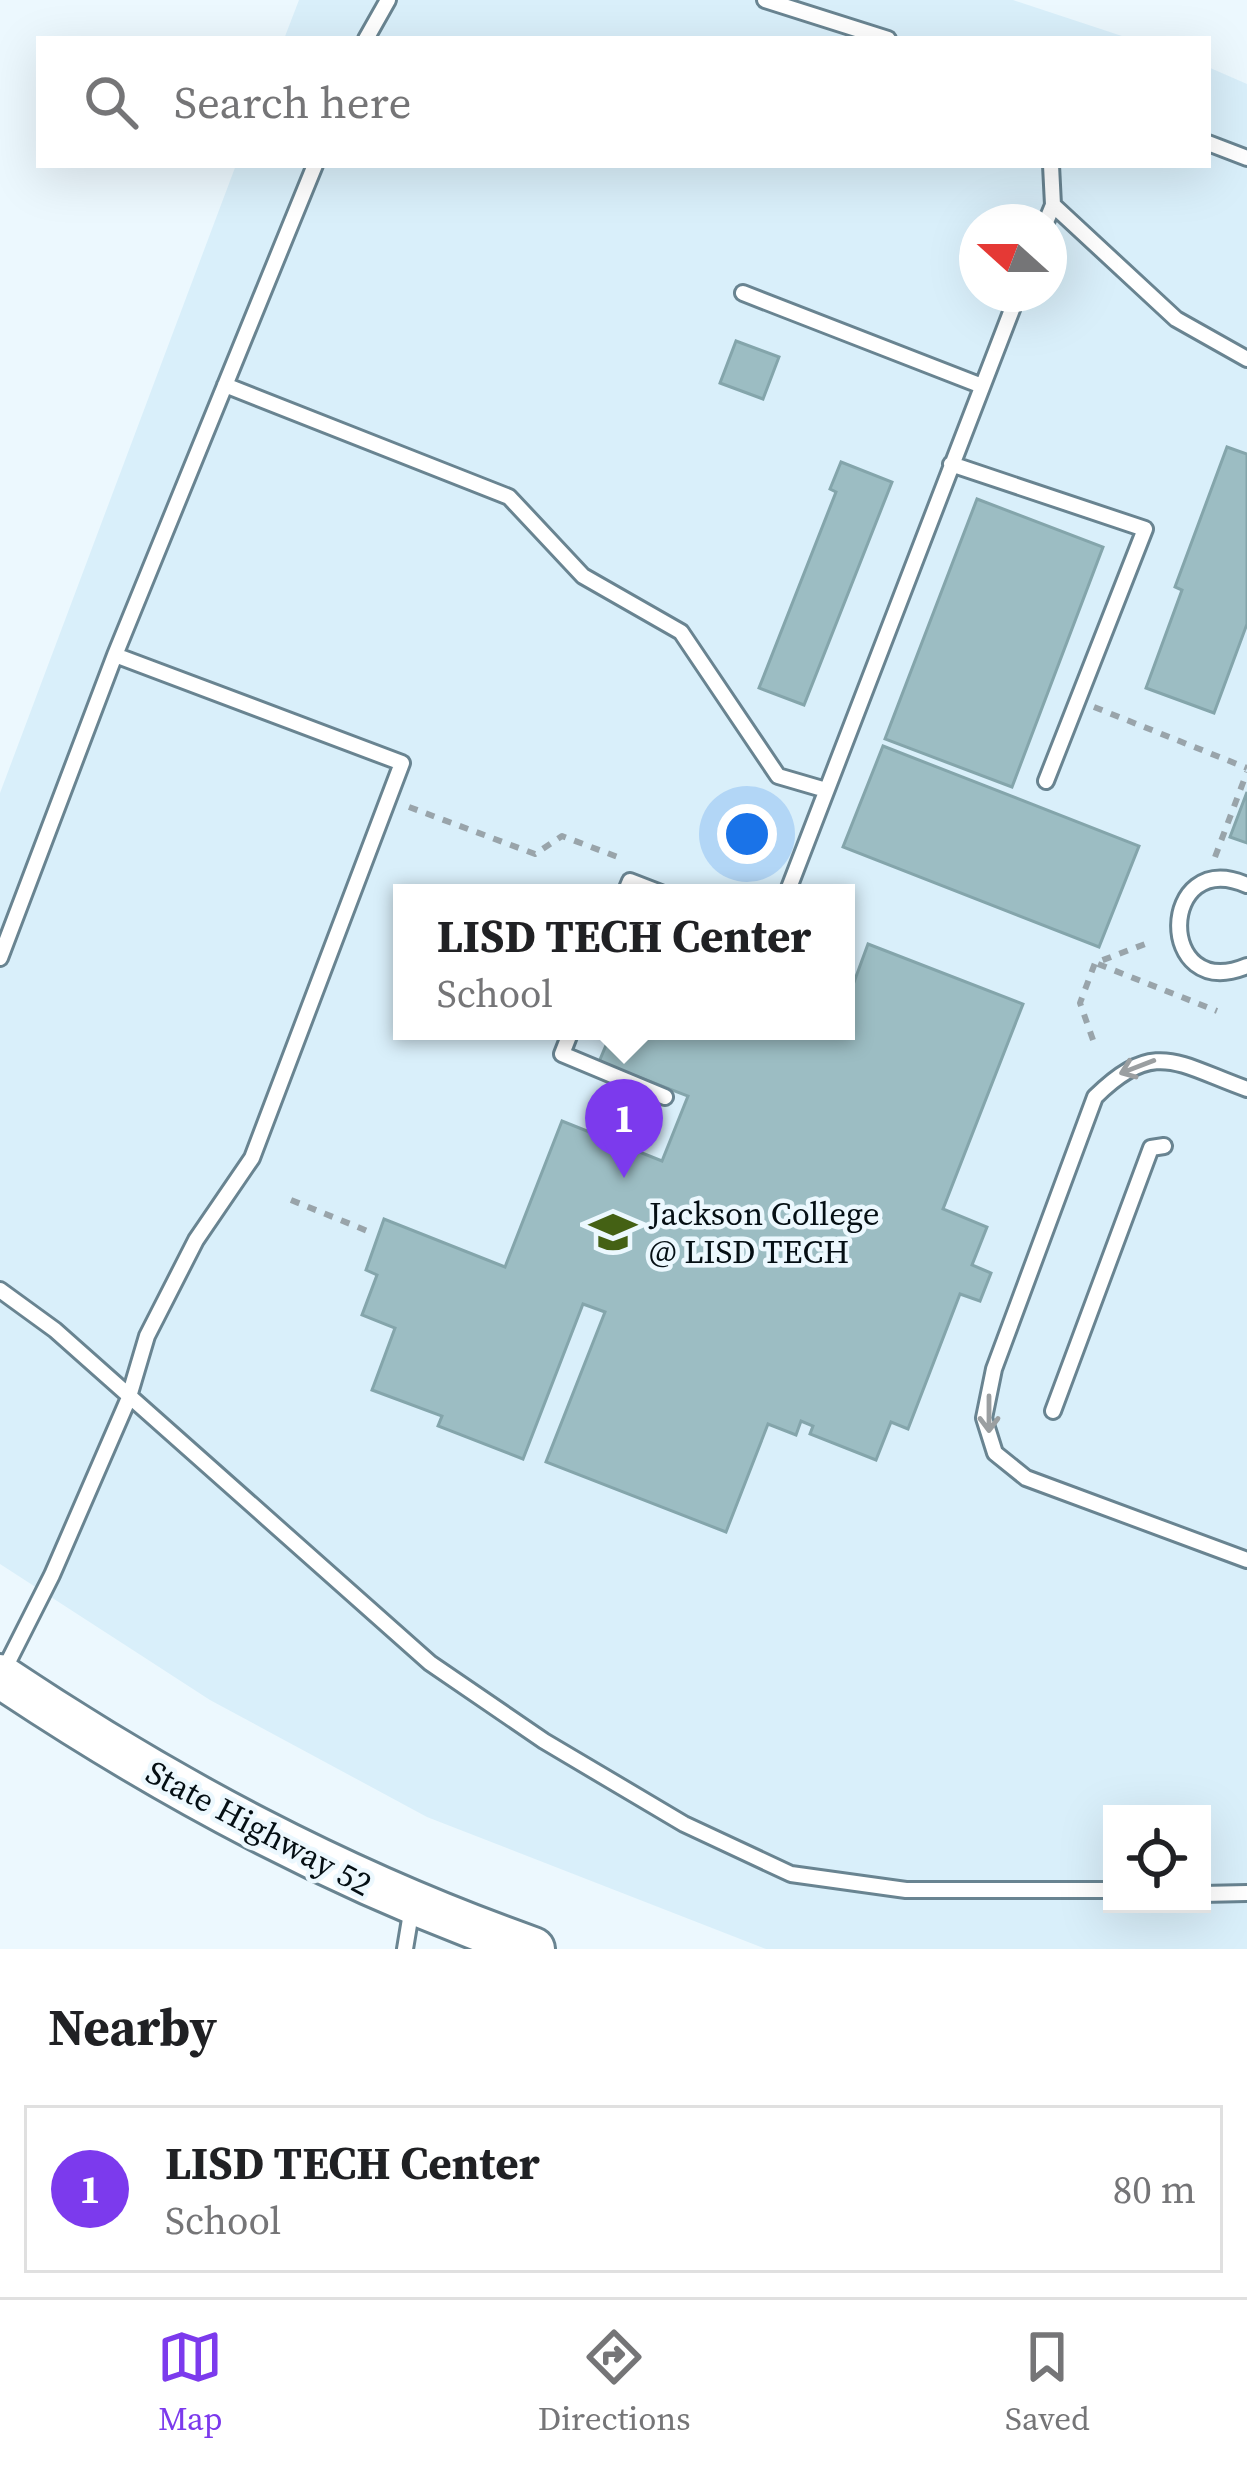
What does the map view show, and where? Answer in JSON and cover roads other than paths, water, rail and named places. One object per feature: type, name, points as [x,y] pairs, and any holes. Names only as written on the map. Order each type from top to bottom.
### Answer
[{"type":"main road","name":"State Highway 52","points":[[0,1677],[179,1790],[412,1906],[533,1949]]},
{"type":"lane","points":[[368,36],[388,0]]},
{"type":"lane","points":[[765,0],[879,36]]},
{"type":"lane","points":[[1211,144],[1247,158]]},
{"type":"lane","points":[[0,958],[115,655],[314,168]]},
{"type":"lane","points":[[1051,168],[1053,204]]},
{"type":"lane","points":[[1067,218],[1176,319],[1247,359]]},
{"type":"lane","points":[[743,293],[982,386]]},
{"type":"lane","points":[[790,884],[1011,312]]},
{"type":"lane","points":[[225,386],[509,496],[584,576],[681,632],[778,776],[826,790]]},
{"type":"lane","points":[[951,464],[1144,529],[1046,781]]},
{"type":"lane","points":[[0,1677],[52,1575],[128,1400],[147,1336],[196,1240],[253,1157],[402,763],[115,655]]},
{"type":"lane","points":[[1247,885],[1220,878],[1192,891],[1183,903],[1177,933],[1192,960],[1204,968],[1219,972],[1247,966]]},
{"type":"lane","points":[[567,1040],[562,1054],[665,1097]]},
{"type":"lane","points":[[1247,1089],[1161,1058],[1126,1066],[1095,1097],[994,1370],[984,1418],[995,1453],[1026,1478],[1247,1560]]},
{"type":"lane","points":[[1053,1411],[1151,1148],[1164,1146]]},
{"type":"lane","points":[[0,1290],[56,1330],[128,1400],[430,1663],[544,1741],[684,1824],[791,1874],[906,1890],[1103,1890]]},
{"type":"lane","points":[[1211,1894],[1247,1893]]},
{"type":"lane","points":[[405,1949],[412,1906]]},
{"type":"place","name":"LISD TECH Center","points":[[624,1178]]},
{"type":"place","name":"Jackson College @ LISD TECH","points":[[613,1232]]}]
